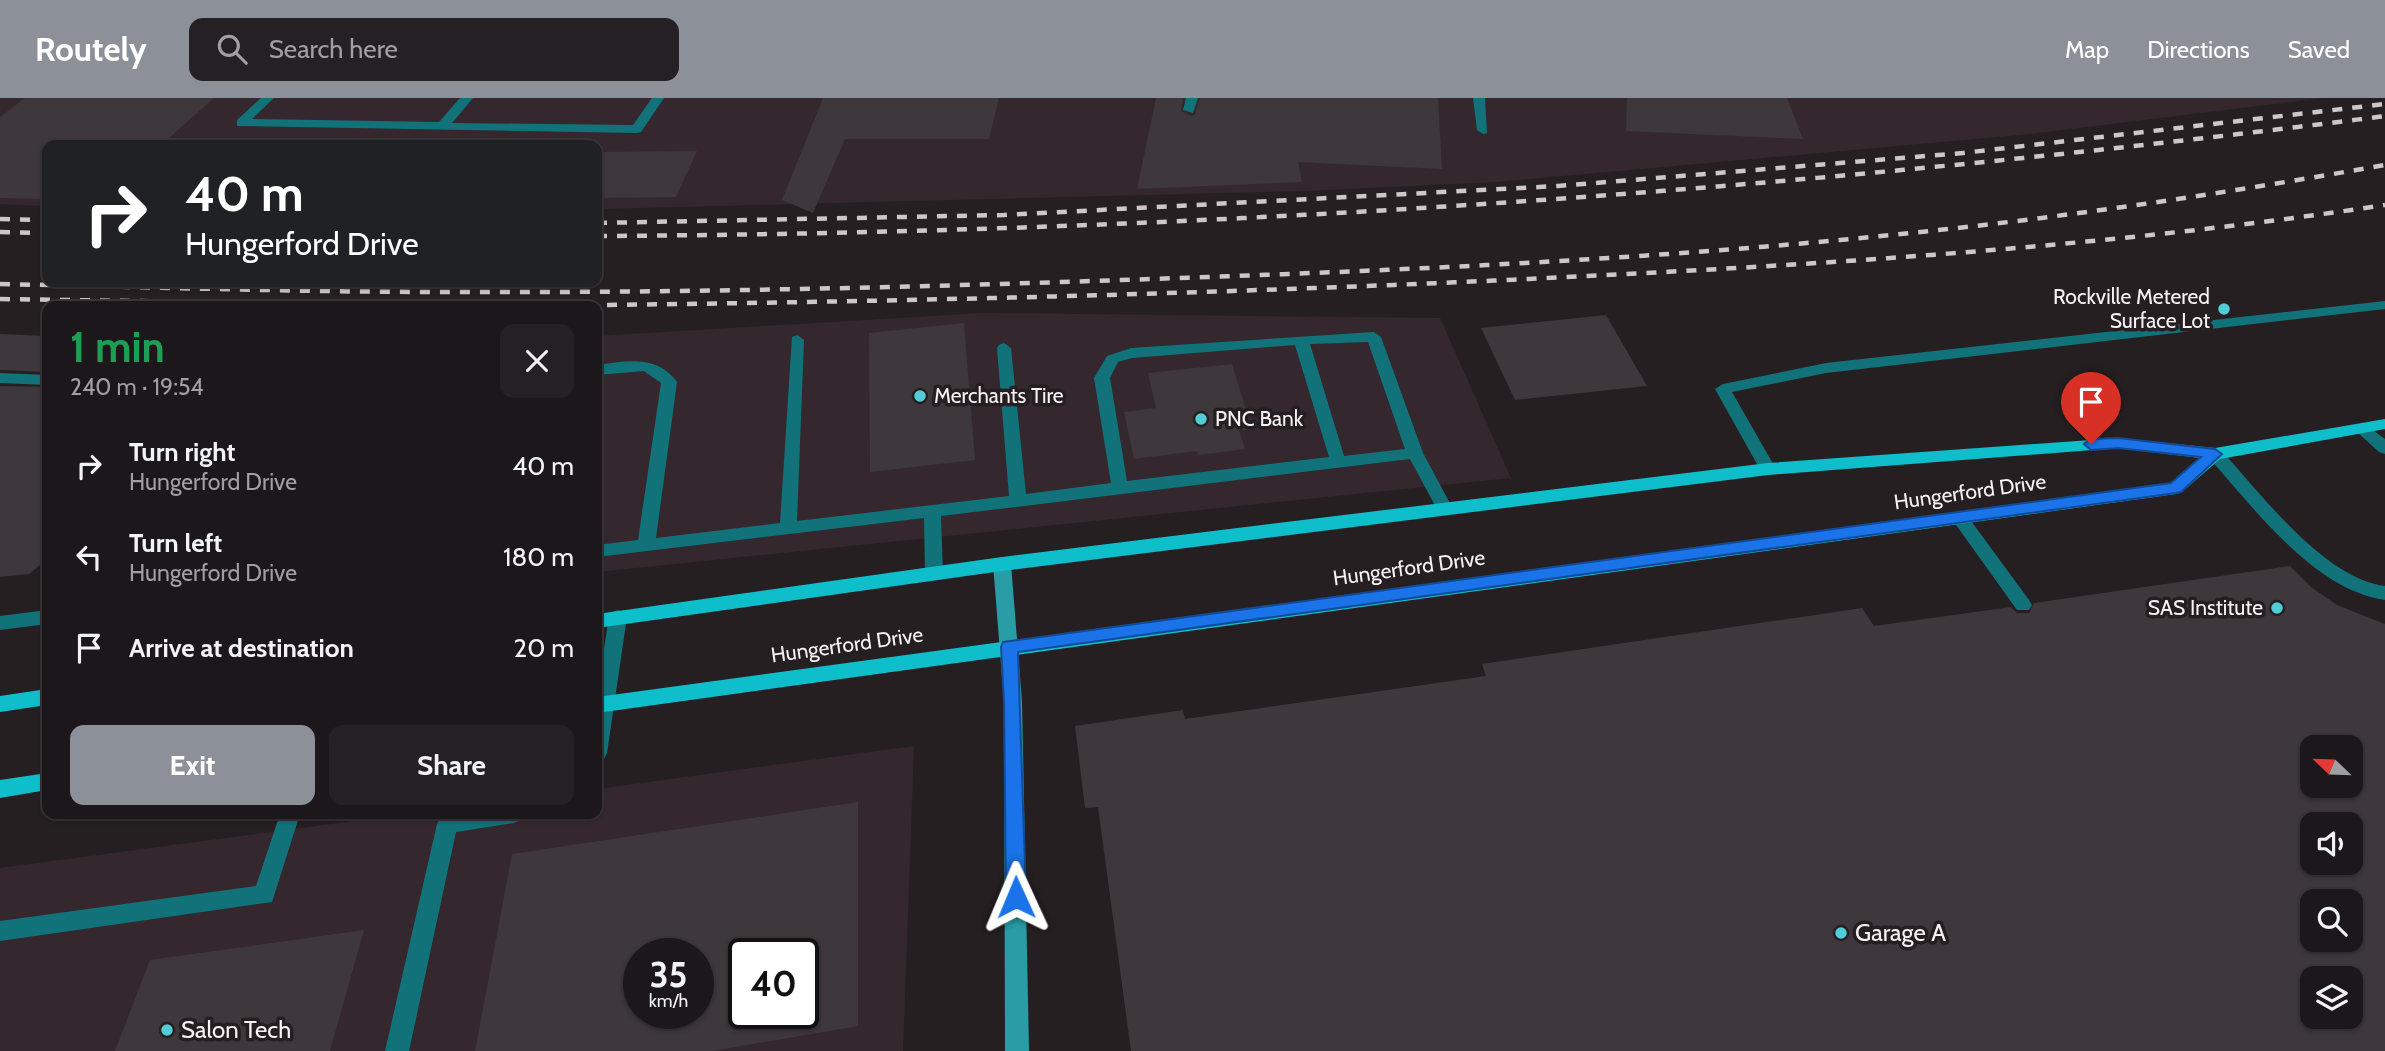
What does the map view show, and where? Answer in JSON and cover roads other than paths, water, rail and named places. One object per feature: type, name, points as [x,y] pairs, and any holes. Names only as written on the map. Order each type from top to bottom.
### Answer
[{"type":"main road","name":"Hungerford Drive","points":[[602,620],[1002,564],[1768,469],[2118,443],[2215,454],[2385,424]]},
{"type":"main road","name":"Hungerford Drive","points":[[602,704],[2176,488],[2215,454]]},
{"type":"main road","points":[[0,704],[42,698]]},
{"type":"main road","points":[[0,789],[42,783]]},
{"type":"street","points":[[1002,564],[1013,702],[1017,1051]]},
{"type":"lane","points":[[268,98],[241,123],[637,129],[658,98]]},
{"type":"lane","points":[[442,126],[467,98]]},
{"type":"lane","points":[[1479,98],[1483,130]]},
{"type":"lane","points":[[1768,469],[1723,389],[1826,368],[2385,305]]},
{"type":"lane","points":[[1120,488],[1102,378],[1112,359],[1131,353],[1374,337],[1415,453],[1445,509]]},
{"type":"lane","points":[[788,528],[797,340]]},
{"type":"lane","points":[[1301,340],[1338,462]]},
{"type":"lane","points":[[1004,348],[1018,501]]},
{"type":"lane","points":[[602,370],[648,365],[663,373],[669,382],[646,545]]},
{"type":"lane","points":[[0,378],[42,380]]},
{"type":"lane","points":[[2363,428],[2385,448]]},
{"type":"lane","points":[[602,550],[1415,453]]},
{"type":"lane","points":[[2215,454],[2297,541],[2344,582],[2378,594],[2385,593]]},
{"type":"lane","points":[[932,511],[934,574]]},
{"type":"lane","points":[[1960,518],[2024,605]]},
{"type":"lane","points":[[0,623],[42,618]]},
{"type":"lane","points":[[602,699],[618,618]]},
{"type":"lane","points":[[0,931],[264,895],[288,819]]},
{"type":"lane","points":[[397,1051],[447,824],[480,819]]},
{"type":"railway","points":[[602,223],[1004,215],[1558,186],[1963,153],[2385,104]]},
{"type":"railway","points":[[602,236],[1045,227],[1492,203],[1716,187],[1939,166],[2385,116]]},
{"type":"railway","points":[[139,287],[389,292],[720,290],[903,287],[1470,266],[1763,247],[1957,228],[2172,200],[2385,165]]},
{"type":"railway","points":[[602,305],[1145,294],[1636,274],[2065,244],[2385,205]]},
{"type":"railway","points":[[0,219],[42,220]]},
{"type":"railway","points":[[0,232],[42,233]]},
{"type":"railway","points":[[0,284],[42,285]]},
{"type":"railway","points":[[0,299],[135,301]]},
{"type":"place","name":"Rockville Metered Surface Lot","points":[[2224,309]]},
{"type":"place","name":"Merchants Tire","points":[[920,396]]},
{"type":"place","name":"PNC Bank","points":[[1201,419]]},
{"type":"place","name":"SAS Institute","points":[[2277,608]]},
{"type":"place","name":"Garage A","points":[[1841,933]]},
{"type":"place","name":"Salon Tech","points":[[167,1030]]}]
